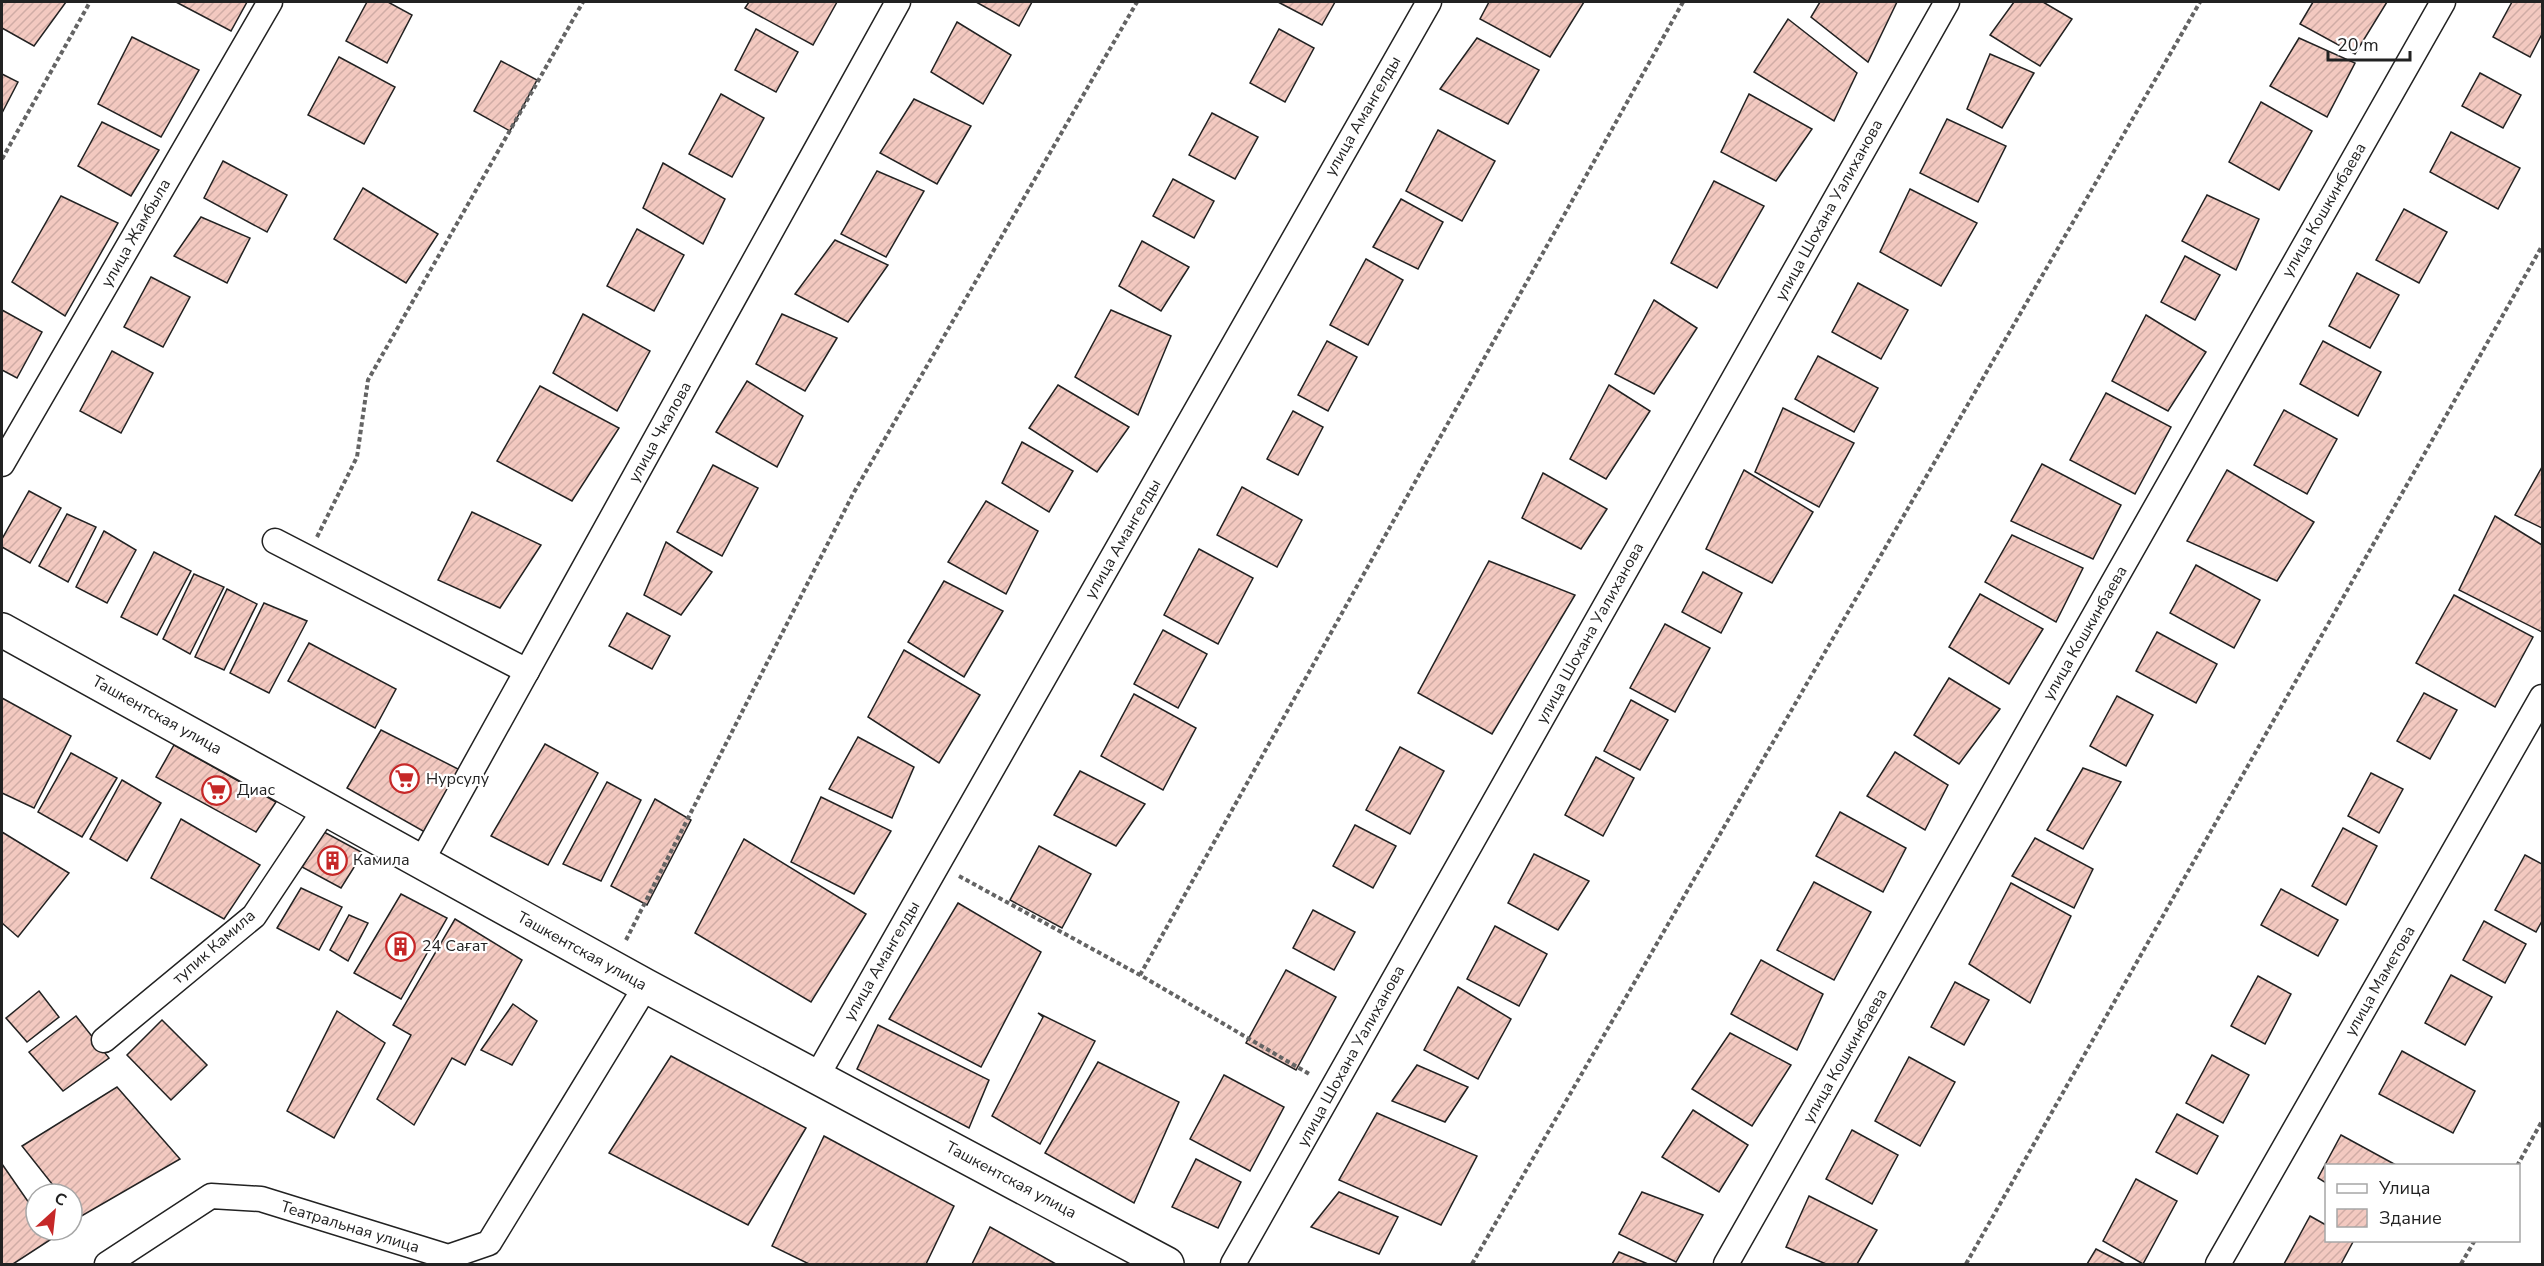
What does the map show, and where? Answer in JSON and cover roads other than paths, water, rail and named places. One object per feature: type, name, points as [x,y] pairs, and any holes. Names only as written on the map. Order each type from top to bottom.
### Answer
[{"type":"main road","name":"Ташкентская улица","points":[[2,630],[326,807],[646,986],[1167,1264]]},
{"type":"street","name":"улица Жамбыла","points":[[2,464],[270,2]]},
{"type":"street","name":"улица Чкалова","points":[[421,862],[897,2]]},
{"type":"street","name":"улица Амангелды","points":[[817,1076],[1429,2]]},
{"type":"street","name":"улица Шохана Уалиханова","points":[[1233,1264],[1947,2]]},
{"type":"street","name":"улица Кошкинбаева","points":[[1726,1264],[2443,2]]},
{"type":"street","points":[[275,541],[527,671]]},
{"type":"street","name":"улица Маметова","points":[[2218,1264],[2542,697]]},
{"type":"street","name":"тупик Камила","points":[[104,1040],[254,916],[326,807]]},
{"type":"street","name":"Театральная улица","points":[[107,1264],[211,1196],[261,1199],[448,1257],[489,1243],[646,986]]},
{"type":"place","name":"Нурсулу","points":[[405,779]]},
{"type":"place","name":"Диас","points":[[216,790]]},
{"type":"place","name":"Камила","points":[[332,860]]},
{"type":"place","name":"24 Сағат","points":[[401,946]]}]
